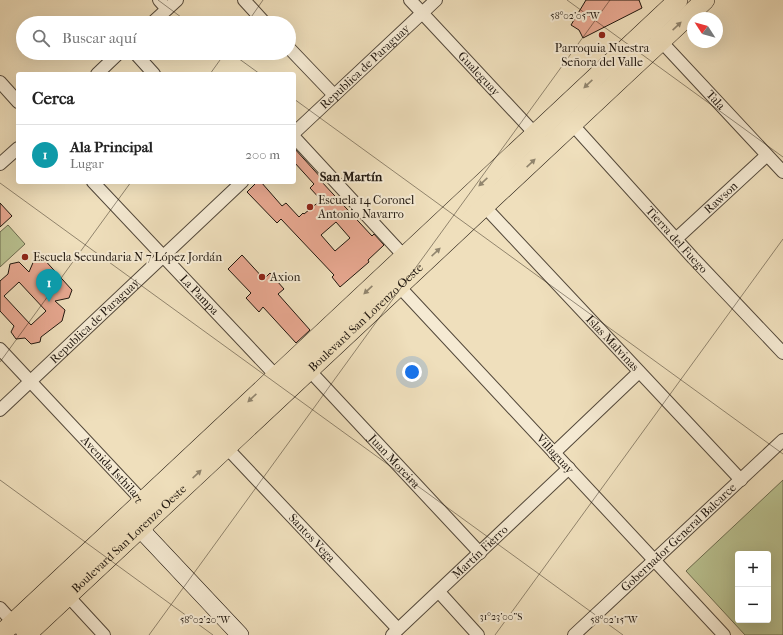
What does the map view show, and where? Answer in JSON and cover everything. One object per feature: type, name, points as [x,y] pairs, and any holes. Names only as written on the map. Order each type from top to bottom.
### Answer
[{"type":"main road","name":"Boulevard San Lorenzo Oeste","points":[[16,632],[68,596],[289,389],[392,280],[404,256],[541,141],[654,35],[705,0]]},
{"type":"main road","name":"Boulevard San Lorenzo Oeste","points":[[16,632],[140,503],[276,376],[484,206],[541,141],[572,124],[654,35],[670,2]]},
{"type":"street","points":[[159,0],[167,9]]},
{"type":"street","points":[[160,16],[177,0]]},
{"type":"street","points":[[244,0],[259,16]]},
{"type":"street","name":"Gualeguay","points":[[410,0],[541,141]]},
{"type":"street","name":"Republica de Paraguay","points":[[296,131],[436,0]]},
{"type":"street","name":"Tala","points":[[654,35],[766,156],[783,172]]},
{"type":"street","points":[[296,55],[334,95]]},
{"type":"street","points":[[99,72],[112,60]]},
{"type":"street","points":[[141,60],[152,72]]},
{"type":"street","points":[[0,82],[16,100]]},
{"type":"street","name":"Tierra del Fuego","points":[[572,124],[676,239],[783,353]]},
{"type":"street","points":[[296,139],[404,256]]},
{"type":"street","points":[[0,164],[16,150]]},
{"type":"street","name":"Rawson","points":[[676,239],[766,156]]},
{"type":"street","name":"La Pampa","points":[[95,184],[289,389]]},
{"type":"street","name":"Republica de Paraguay","points":[[0,410],[240,184]]},
{"type":"street","name":"Islas Malvinas","points":[[484,206],[741,480]]},
{"type":"street","name":"Villaguay","points":[[392,280],[724,635]]},
{"type":"street","name":"Avenida Isthilart","points":[[0,348],[136,494],[140,503],[145,534],[240,635]]},
{"type":"street","name":"Juan Moreira","points":[[308,370],[480,552]]},
{"type":"street","points":[[554,453],[639,372]]},
{"type":"street","name":"Gobernador General Balcarce","points":[[574,635],[783,440]]},
{"type":"street","name":"Santos Vega","points":[[226,447],[395,632]]},
{"type":"street","name":"Martín Fierro","points":[[395,632],[439,592],[568,468]]},
{"type":"street","points":[[439,592],[478,635]]},
{"type":"street","points":[[68,596],[104,635]]},
{"type":"street","points":[[0,608],[16,632]]},
{"type":"green space","points":[[8,225],[25,244],[0,267],[0,232]]},
{"type":"green space","points":[[783,480],[783,635],[745,635],[686,571]]},
{"type":"building","points":[[586,0],[639,0],[642,8],[583,38],[579,30],[571,25]]},
{"type":"building","points":[[296,150],[323,180],[321,181],[372,236],[374,234],[384,245],[368,260],[369,262],[340,287],[332,277],[334,275],[281,219],[277,223],[247,192],[255,184],[263,184],[282,206],[286,203],[299,217],[321,200],[310,188],[314,184],[296,164]],"holes":[[[336,222],[350,238],[335,251],[321,235]]]},
{"type":"building","points":[[0,203],[12,216],[0,227]]},
{"type":"building","points":[[242,255],[264,279],[270,273],[284,289],[278,294],[310,330],[296,343],[263,307],[259,312],[246,298],[251,293],[228,269]]},
{"type":"building","points":[[42,257],[72,290],[69,298],[55,301],[65,310],[62,321],[41,337],[40,342],[31,344],[25,338],[16,339],[11,332],[14,326],[0,311],[0,281],[8,274],[10,264],[19,262],[29,272],[35,258]],"holes":[[[19,282],[46,311],[31,325],[4,296]]]},
{"type":"place","name":"Parroquia Nuestra Señora del Valle","points":[[602,35]]},
{"type":"place","name":"Escuela 14 Coronel Antonio Navarro","points":[[310,207]]},
{"type":"place","name":"Escuela Secundaria N 7 López Jordán","points":[[25,257]]},
{"type":"place","name":"Axion","points":[[262,277]]},
{"type":"place","name":"Ala Principal","points":[[49,302]]},
{"type":"district","name":"San Martín","points":[[351,176]]}]
